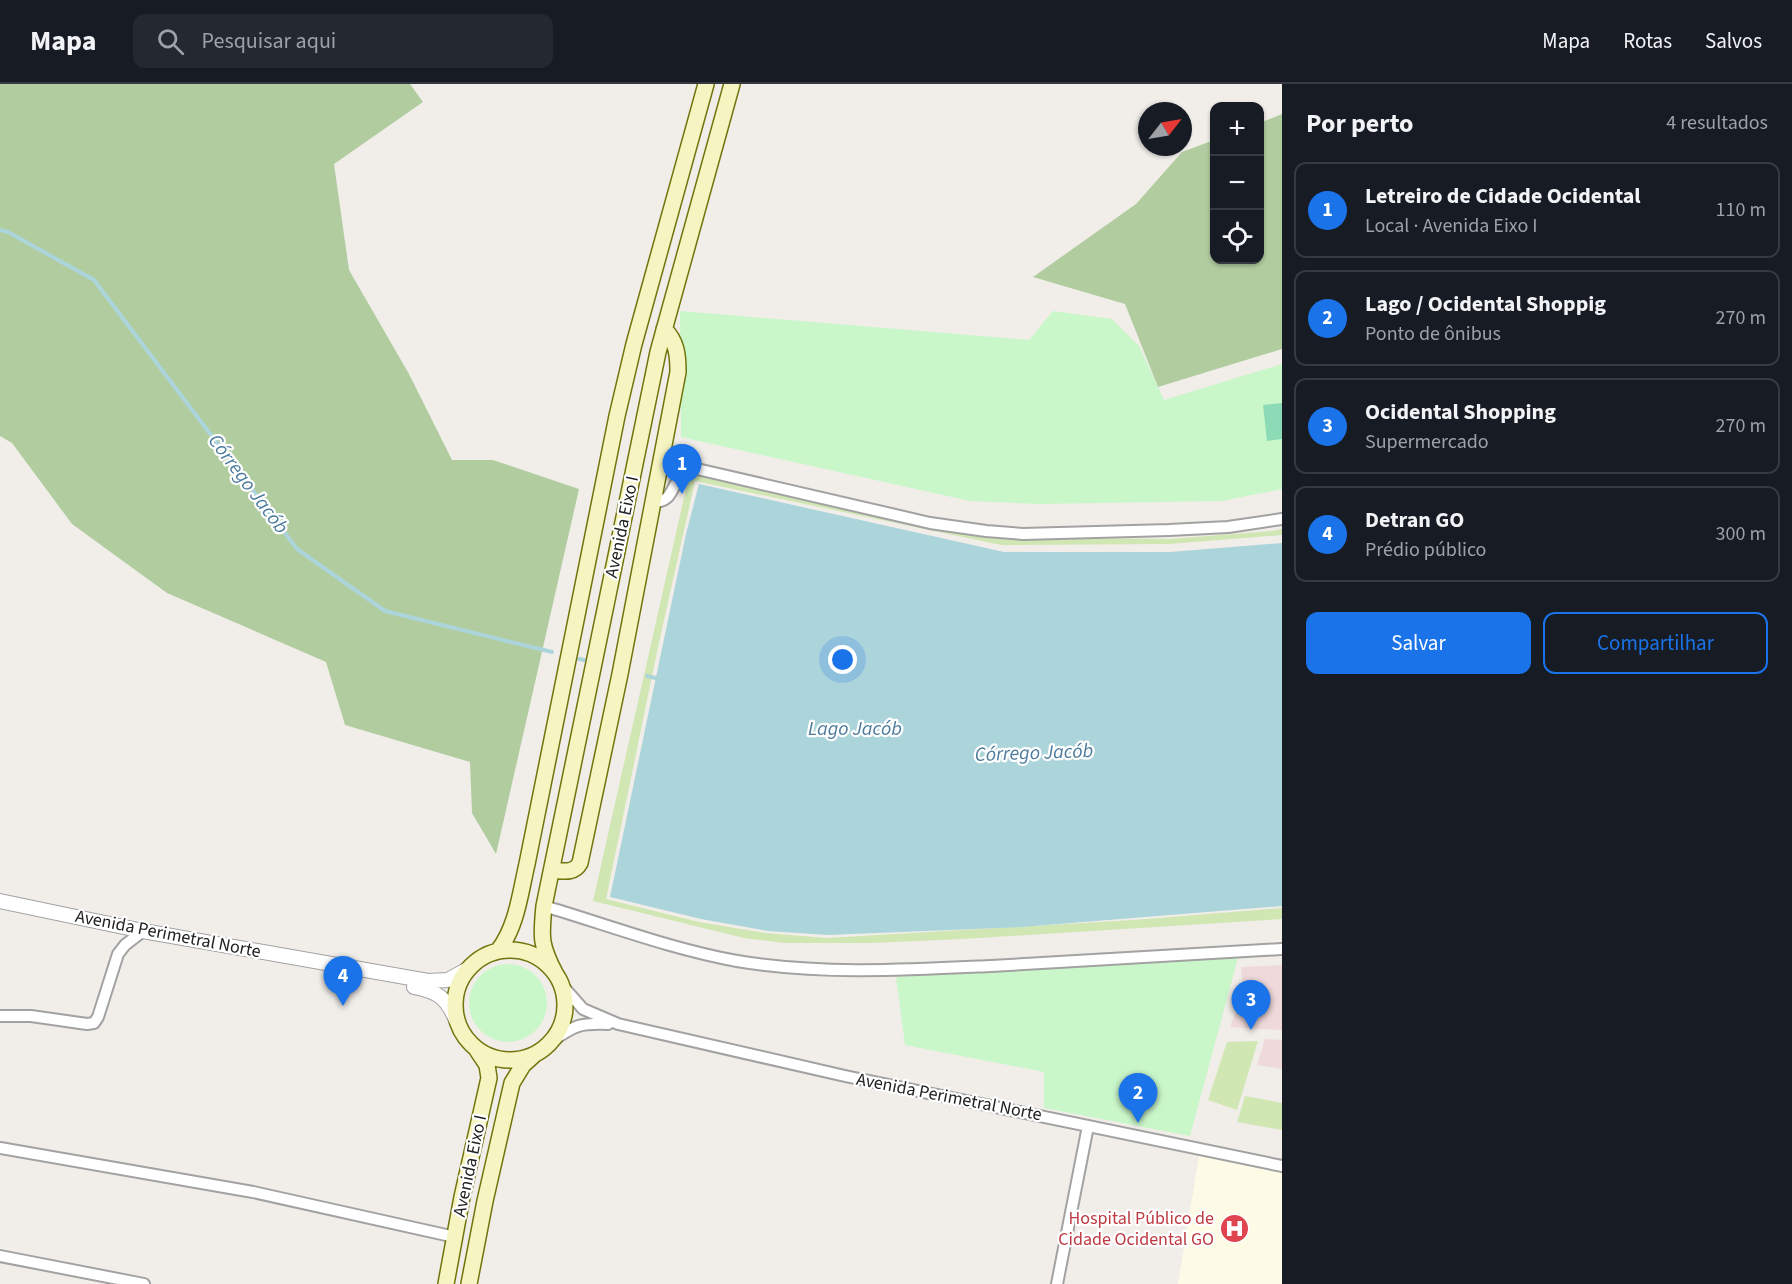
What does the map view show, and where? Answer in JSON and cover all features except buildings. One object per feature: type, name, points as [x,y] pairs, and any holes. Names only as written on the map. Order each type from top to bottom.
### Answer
[{"type":"main road","name":"Avenida Eixo I","points":[[498,951],[510,932],[522,886],[617,417],[634,345],[706,84]]},
{"type":"main road","name":"Avenida Eixo I","points":[[558,979],[543,948],[544,906],[653,374],[732,84]]},
{"type":"main road","points":[[552,870],[573,870],[580,863],[620,674],[678,372],[678,358],[674,343],[664,329]]},
{"type":"main road","points":[[511,950],[535,955],[558,979],[566,997],[564,1024],[552,1041],[534,1056],[517,1060],[502,1060],[485,1055],[464,1037],[456,1020],[454,1002],[458,984],[468,969],[481,958],[498,951],[511,950]]},
{"type":"main road","name":"Avenida Eixo I","points":[[446,1284],[462,1197],[489,1078],[487,1065],[477,1050]]},
{"type":"main road","name":"Avenida Eixo I","points":[[469,1284],[512,1083],[523,1065],[534,1056]]},
{"type":"street","points":[[653,502],[665,500],[671,494],[681,475],[697,469],[930,523],[986,531],[1023,534],[1169,530],[1228,527],[1282,519]]},
{"type":"street","name":"Avenida Perimetral Norte","points":[[0,901],[143,931],[428,981],[448,980],[468,969]]},
{"type":"street","points":[[544,906],[693,952],[782,967],[838,971],[1107,960],[1282,949]]},
{"type":"street","points":[[0,1025],[5,1016],[39,1016],[87,1024],[94,1023],[98,1017],[117,954],[143,931]]},
{"type":"street","name":"Avenida Perimetral Norte","points":[[336,965],[435,992],[444,999],[456,1020]]},
{"type":"street","name":"Avenida Perimetral Norte","points":[[558,979],[583,1009],[618,1024],[845,1076],[1039,1114],[1282,1166]]},
{"type":"street","name":"Avenida Perimetral Norte","points":[[552,1041],[578,1025],[618,1024]]},
{"type":"street","points":[[1057,1284],[1088,1126]]},
{"type":"street","points":[[0,1148],[253,1192],[455,1237]]},
{"type":"street","points":[[0,1256],[144,1284]]},
{"type":"shaded area","points":[[1282,965],[1282,1030],[1230,1027],[1243,993],[1241,967]]},
{"type":"shaded area","points":[[1265,1039],[1282,1040],[1282,1069],[1257,1065]]},
{"type":"shaded area","name":"Hospital Público de Cidade Ocidental GO","points":[[1199,1156],[1282,1173],[1282,1284],[1178,1284]]},
{"type":"green space","points":[[0,84],[410,84],[423,102],[334,164],[349,270],[409,374],[452,460],[493,460],[579,489],[496,854],[472,813],[470,762],[345,725],[326,662],[167,593],[72,524],[12,443],[0,436]]},
{"type":"green space","points":[[1282,114],[1282,349],[1158,387],[1125,304],[1033,277],[1136,204],[1178,156],[1192,156],[1192,148],[1210,142],[1210,264],[1264,264],[1264,121]]},
{"type":"green space","points":[[680,311],[1029,340],[1053,311],[1112,319],[1139,346],[1164,400],[1282,364],[1282,489],[1222,501],[1039,504],[970,501],[681,437]]},
{"type":"green space","points":[[1282,403],[1282,439],[1267,441],[1263,405]]},
{"type":"green space","points":[[695,473],[1003,537],[1169,539],[1282,529],[1282,535],[1169,544],[1001,545],[695,481],[606,899],[699,922],[766,933],[827,938],[1133,920],[1282,908],[1282,919],[963,939],[870,943],[785,943],[744,938],[593,901],[688,480]]},
{"type":"green space","points":[[1239,954],[1190,1136],[1044,1108],[1044,1072],[905,1045],[896,977]]},
{"type":"green space","points":[[508,964],[523,967],[540,981],[547,1003],[544,1018],[530,1035],[508,1042],[493,1039],[476,1025],[469,1003],[472,988],[486,971]]},
{"type":"green space","points":[[1258,1041],[1237,1110],[1208,1100],[1227,1042]]},
{"type":"green space","points":[[1245,1096],[1282,1103],[1282,1130],[1237,1122]]},
{"type":"water","name":"Lago Jacób","points":[[699,484],[1004,552],[1170,552],[1282,543],[1282,906],[1022,927],[828,935],[768,931],[701,919],[610,897],[686,534]]},
{"type":"waterway","name":"Córrego Jacób","points":[[0,230],[8,232],[94,280],[297,549],[385,611],[552,652]]},
{"type":"waterway","points":[[579,659],[584,660]]},
{"type":"waterway","name":"Córrego Jacób","points":[[647,676],[660,679]]},
{"type":"place","name":"Letreiro de Cidade Ocidental","points":[[682,494]]},
{"type":"place","name":"Detran GO","points":[[343,1006]]},
{"type":"place","name":"Ocidental Shopping","points":[[1251,1030]]},
{"type":"place","name":"Lago / Ocidental Shoppig","points":[[1138,1123]]},
{"type":"place","name":"Hospital Público de Cidade Ocidental GO","points":[[1235,1228]]}]
